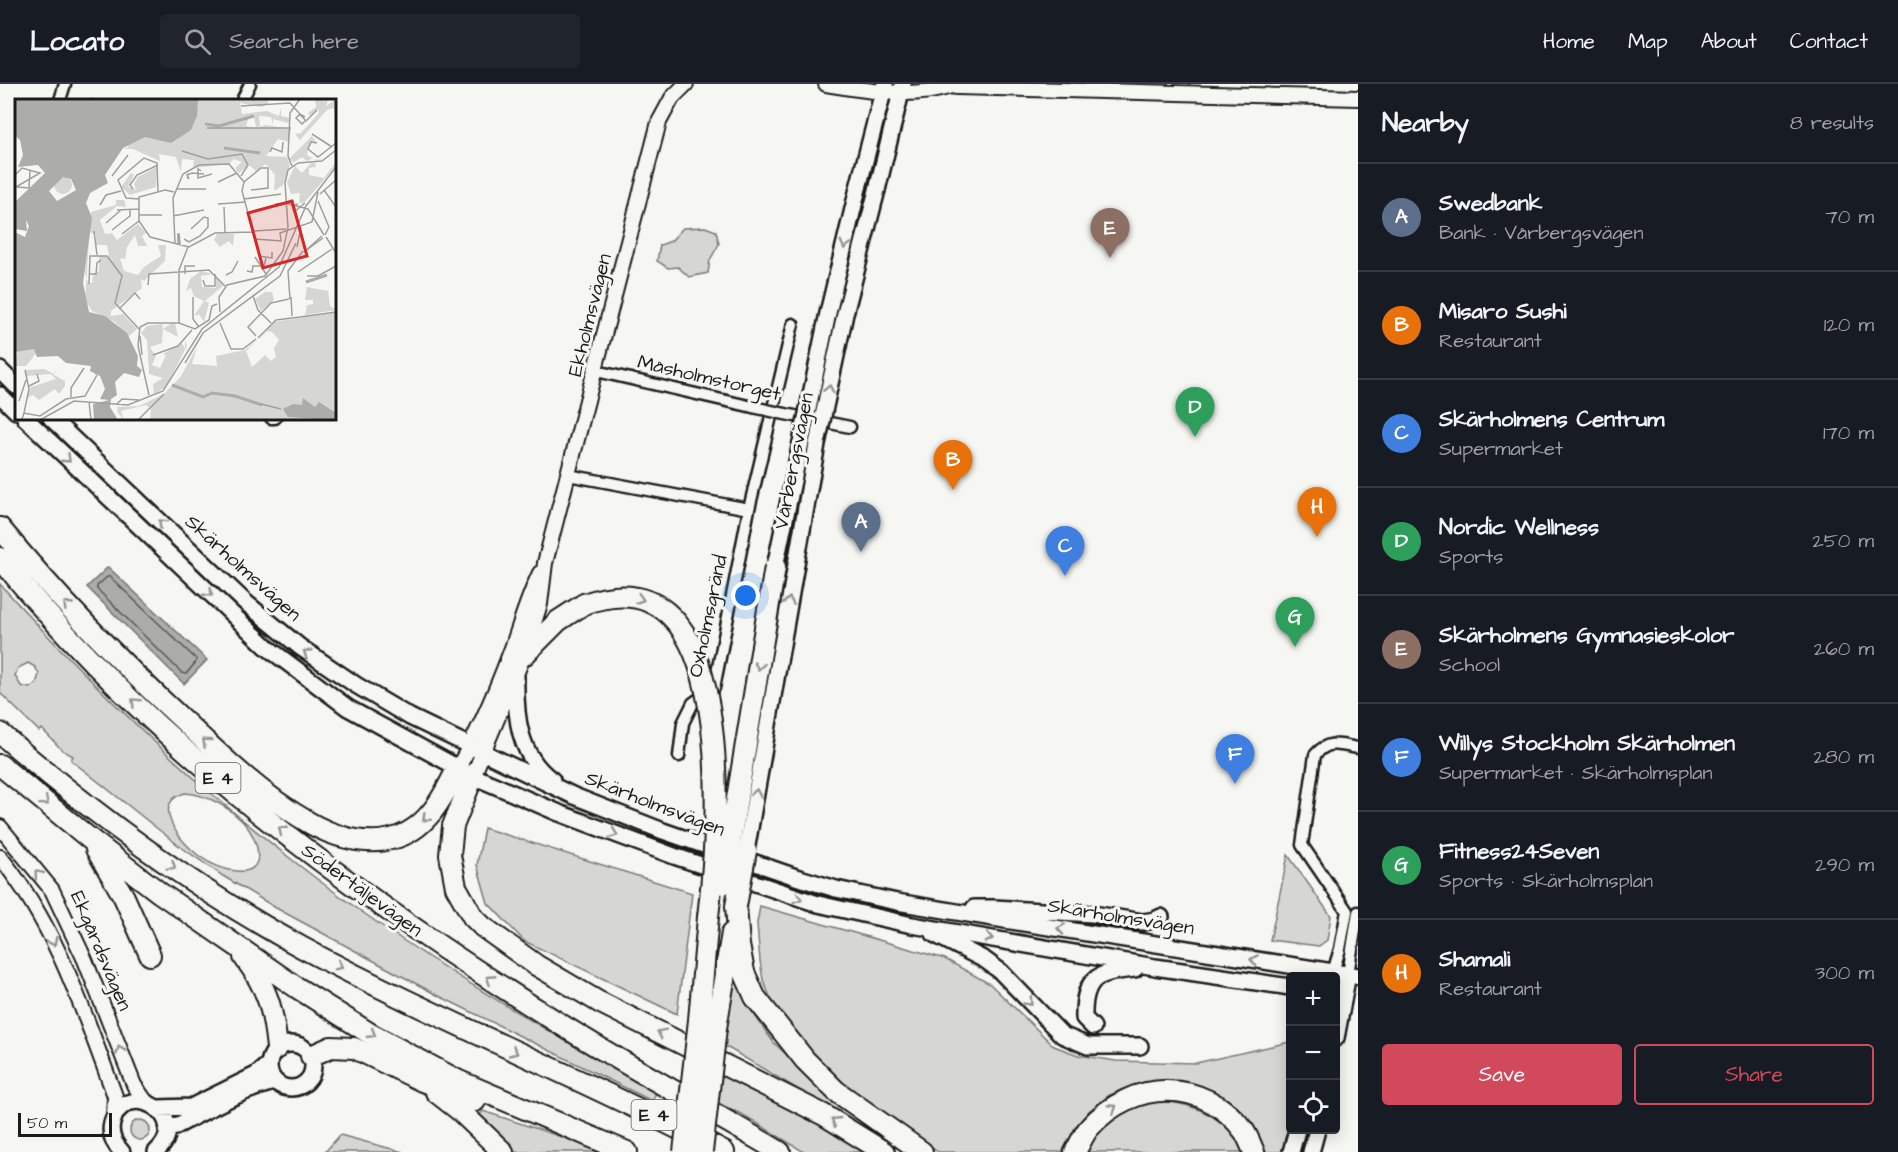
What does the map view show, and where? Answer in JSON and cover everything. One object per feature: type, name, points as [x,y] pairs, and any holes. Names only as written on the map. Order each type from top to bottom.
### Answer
[{"type":"highway","points":[[0,528],[39,575],[127,668],[203,740],[255,784],[310,823],[342,837],[377,841],[392,839],[414,828],[432,813],[465,773]]},
{"type":"highway","name":"Södertäljevägen","points":[[0,558],[76,644],[167,733],[219,779],[337,875],[465,963],[559,1023],[780,1152]]},
{"type":"highway","points":[[713,918],[775,567]]},
{"type":"highway","points":[[524,655],[558,621],[584,603],[616,595],[647,601],[669,614],[693,645],[706,694],[714,767],[716,824],[702,1152]]},
{"type":"highway","points":[[0,718],[37,765]]},
{"type":"highway","name":"E 4","points":[[0,733],[112,825],[249,916],[302,947],[387,991],[655,1116],[724,1152]]},
{"type":"highway","points":[[0,765],[159,893],[296,987],[410,1056],[459,1081],[627,1152]]},
{"type":"highway","points":[[465,773],[453,826],[450,855],[456,887],[473,917],[483,927],[536,965],[598,1002],[824,1115],[885,1152]]},
{"type":"highway","points":[[90,839],[120,889],[150,955]]},
{"type":"highway","points":[[684,1152],[707,1024],[736,906],[746,851]]},
{"type":"highway","points":[[736,906],[744,972],[755,998],[806,1060],[836,1091],[922,1152]]},
{"type":"highway","points":[[235,945],[256,974],[269,998],[274,1020],[273,1056]]},
{"type":"highway","points":[[311,1056],[331,1047],[347,1047],[377,1058],[422,1081],[533,1122],[604,1143]]},
{"type":"highway","points":[[422,1081],[459,1110],[503,1152]]},
{"type":"highway","points":[[1075,1152],[1088,1129],[1109,1109],[1134,1096],[1160,1090],[1186,1092],[1210,1102],[1230,1116],[1245,1132],[1254,1152]]},
{"type":"main road","name":"Vårbergsvägen","points":[[775,567],[828,313],[884,88]]},
{"type":"main road","name":"Vårbergsvägen","points":[[746,851],[817,444],[845,314],[902,88]]},
{"type":"main road","points":[[0,370],[15,385]]},
{"type":"main road","points":[[0,395],[15,410]]},
{"type":"main road","name":"Skärholmsvägen","points":[[27,420],[268,648],[348,708],[465,773],[559,813],[674,856],[818,904],[912,925],[1155,967],[1286,986]]},
{"type":"main road","name":"Skärholmsvägen","points":[[53,420],[245,602],[300,647],[356,685],[410,717],[574,796],[654,828],[796,877],[856,893],[943,910],[1342,975]]},
{"type":"main road","points":[[516,676],[517,717],[527,752],[547,777],[574,796]]},
{"type":"main road","points":[[943,910],[994,908],[1093,914],[1143,922],[1161,917]]},
{"type":"main road","points":[[912,925],[944,938],[985,960],[1000,971],[1062,1035],[1088,1046],[1140,1046]]},
{"type":"main road","points":[[1093,1028],[1084,1018],[1084,998],[1099,975],[1109,971],[1155,967]]},
{"type":"main road","points":[[1338,1026],[1346,996],[1342,975]]},
{"type":"main road","points":[[122,1152],[112,1138],[111,1126],[120,1108],[129,1103],[191,1107],[256,1075],[273,1056],[284,1045],[300,1045],[311,1056],[313,1070],[306,1083],[290,1089],[275,1082],[269,1070],[273,1056]]},
{"type":"main road","points":[[163,1144],[224,1101],[261,1085],[275,1082]]},
{"type":"main road","points":[[152,1105],[166,1121],[163,1144]]},
{"type":"main road","points":[[1291,1152],[1296,1134]]},
{"type":"main road","points":[[1311,1152],[1316,1134]]},
{"type":"street","points":[[60,99],[65,84]]},
{"type":"street","points":[[242,99],[250,84]]},
{"type":"street","name":"Ekholmsvägen","points":[[465,773],[516,676],[524,655],[540,604],[545,564],[659,122],[672,98],[686,84]]},
{"type":"street","points":[[826,84],[932,92],[944,85],[1358,98]]},
{"type":"street","name":"Oxholmsgränd","points":[[679,756],[683,723],[693,703],[714,688],[749,509],[793,324]]},
{"type":"street","name":"Måsholmstorget","points":[[596,371],[850,427]]},
{"type":"street","points":[[568,476],[749,509]]},
{"type":"street","name":"Ekholmsvägen","points":[[476,750],[527,600],[545,564]]},
{"type":"street","points":[[1342,975],[1340,949],[1347,911],[1302,845],[1315,755],[1323,747],[1332,744],[1358,748]]},
{"type":"street","name":"Ekgårdsvägen","points":[[0,827],[52,890],[85,960],[134,1085],[152,1105]]},
{"type":"street","name":"Ekgårdsvägen","points":[[0,857],[32,900],[70,975],[115,1096],[114,1116]]},
{"type":"street","points":[[1342,975],[1358,912]]},
{"type":"shaded area","points":[[705,227],[716,231],[719,244],[710,260],[708,273],[689,277],[678,267],[668,268],[657,261],[660,245],[671,241],[683,228]]},
{"type":"shaded area","points":[[0,584],[70,659],[181,767],[300,866],[429,958],[656,1093],[652,1101],[437,995],[276,908],[223,876],[178,845],[71,760],[73,756],[62,750],[42,729],[39,731],[0,693]],"holes":[[[28,663],[35,667],[39,674],[36,684],[29,688],[21,686],[15,676],[18,668]],[[185,793],[202,796],[220,804],[242,821],[252,834],[257,849],[257,863],[253,868],[247,871],[237,871],[219,867],[202,858],[186,844],[174,828],[168,811],[175,797]]]},
{"type":"shaded area","points":[[484,828],[692,893],[677,1014],[524,941],[488,903],[477,865]]},
{"type":"shaded area","points":[[1288,855],[1331,916],[1327,940],[1319,946],[1270,940]]},
{"type":"shaded area","points":[[760,906],[945,959],[990,984],[1054,1046],[1078,1055],[1116,1061],[1196,1063],[1286,1043],[1287,1134],[1283,1152],[1264,1152],[1253,1132],[1154,1083],[1130,1087],[1108,1096],[1089,1111],[1077,1125],[1062,1152],[938,1152],[829,1077],[774,1006],[763,980],[757,923]]},
{"type":"shaded area","points":[[734,976],[749,1007],[774,1043],[808,1075],[912,1152],[904,1152],[723,1045]]},
{"type":"shaded area","points":[[720,1071],[874,1152],[804,1152],[747,1117],[716,1102]]},
{"type":"shaded area","points":[[1159,1101],[1185,1105],[1209,1114],[1229,1130],[1244,1152],[1082,1152],[1100,1126],[1138,1104]]},
{"type":"shaded area","points":[[483,1111],[607,1152],[514,1152],[481,1118],[479,1115]]},
{"type":"shaded area","points":[[140,1120],[147,1123],[150,1130],[147,1137],[140,1140],[133,1137],[130,1130],[133,1123]]},
{"type":"shaded area","points":[[340,1135],[403,1152],[325,1152]]},
{"type":"water","points":[[108,567],[207,660],[184,684],[87,587]]},
{"type":"place","name":"Skärholmens Gymnasieskolor","points":[[1110,258]]},
{"type":"place","name":"Nordic Wellness","points":[[1195,437]]},
{"type":"place","name":"Misaro Sushi","points":[[953,490]]},
{"type":"place","name":"Shamali","points":[[1317,537]]},
{"type":"place","name":"Swedbank","points":[[861,552]]},
{"type":"place","name":"Skärholmens Centrum","points":[[1065,576]]},
{"type":"place","name":"Fitness24Seven","points":[[1295,647]]},
{"type":"place","name":"Willys Stockholm Skärholmen","points":[[1235,784]]}]
